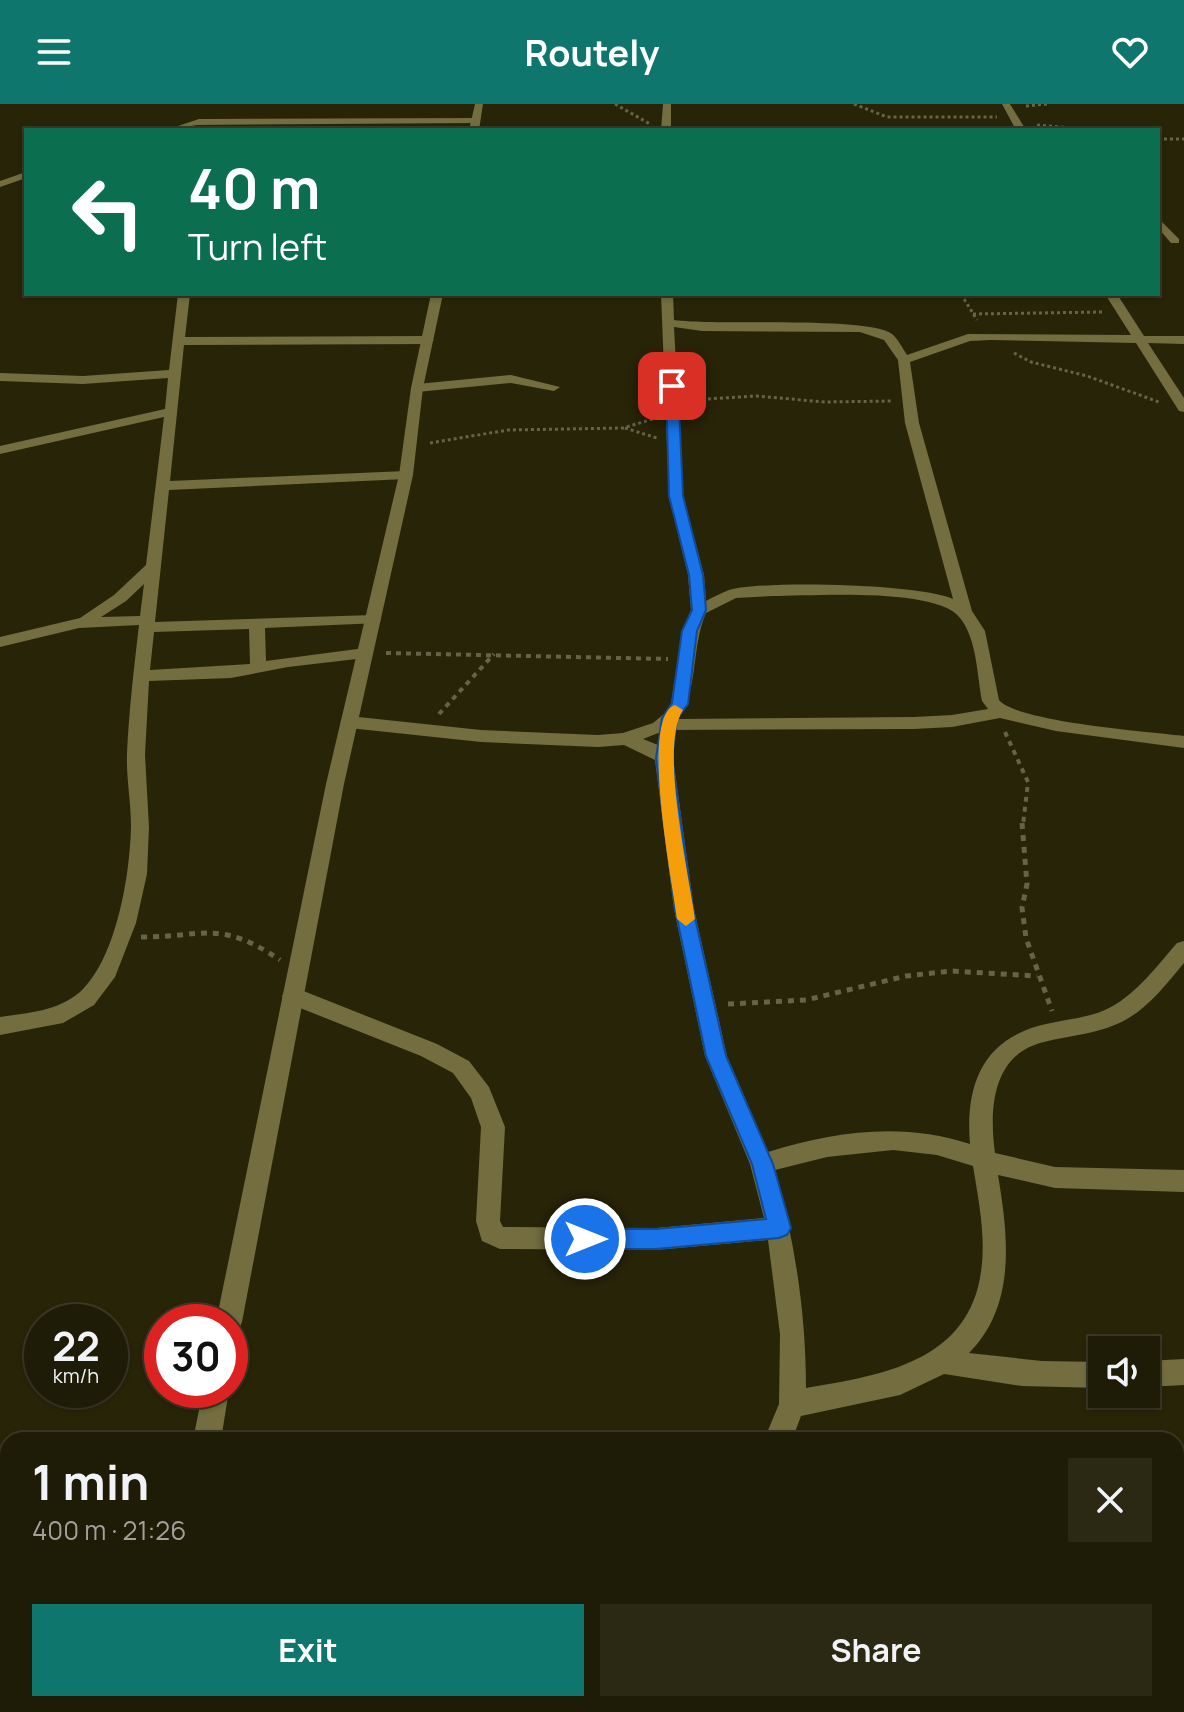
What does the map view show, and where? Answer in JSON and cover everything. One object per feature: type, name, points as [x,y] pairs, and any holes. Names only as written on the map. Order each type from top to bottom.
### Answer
[{"type":"street","points":[[178,128],[200,122],[475,126],[479,104]]},
{"type":"street","points":[[666,128],[667,104]]},
{"type":"street","points":[[1006,104],[1018,124]]},
{"type":"street","points":[[0,184],[24,176]]},
{"type":"street","points":[[1160,223],[1179,241]]},
{"type":"street","points":[[0,1026],[55,1017],[86,999],[105,977],[126,923],[137,874],[140,827],[136,755],[141,676],[168,412],[184,296]]},
{"type":"street","points":[[233,1304],[349,722],[406,475],[417,388],[437,296]]},
{"type":"street","points":[[667,296],[679,516],[696,575],[699,610],[690,631],[680,704],[670,722],[664,758],[684,909],[703,1004],[716,1056],[762,1164],[779,1228],[793,1334],[792,1404],[781,1432]]},
{"type":"street","points":[[1112,296],[1183,406]]},
{"type":"street","points":[[666,322],[702,327],[861,328],[888,337],[904,360],[909,401],[964,611],[977,631],[996,713]]},
{"type":"street","points":[[904,360],[968,338],[991,336],[1184,340]]},
{"type":"street","points":[[177,341],[428,340]]},
{"type":"street","points":[[0,377],[83,380],[173,374]]},
{"type":"street","points":[[417,388],[511,379],[554,387]]},
{"type":"street","points":[[0,450],[168,412]]},
{"type":"street","points":[[162,486],[406,475]]},
{"type":"street","points":[[79,623],[120,598],[153,567]]},
{"type":"street","points":[[696,575],[707,584],[733,594],[899,592],[938,598],[964,611]]},
{"type":"street","points":[[699,610],[733,594]]},
{"type":"street","points":[[0,642],[79,623],[257,625],[373,620]]},
{"type":"street","points":[[257,625],[258,670]]},
{"type":"street","points":[[141,676],[258,670],[288,662],[365,653]]},
{"type":"street","points":[[349,722],[530,739],[625,739],[670,722],[914,723],[952,721],[996,713],[1056,725],[1184,742]]},
{"type":"street","points":[[625,739],[657,751],[664,758]]},
{"type":"street","points":[[792,1404],[880,1388],[944,1361],[968,1338],[985,1302],[995,1259],[992,1205],[978,1121],[986,1085],[1000,1057],[1020,1040],[1091,1024],[1119,1013],[1144,993],[1184,949]]},
{"type":"street","points":[[295,984],[378,1032],[429,1050],[461,1067],[481,1094],[493,1127],[488,1221],[491,1233],[500,1238],[656,1239],[779,1228]]},
{"type":"street","points":[[762,1164],[800,1151],[848,1143],[899,1141],[939,1145],[1036,1175],[1071,1179],[1184,1181]]},
{"type":"street","points":[[944,1361],[1002,1373],[1088,1375]]},
{"type":"street","points":[[1160,1373],[1184,1372]]},
{"type":"street","points":[[208,1432],[213,1408]]},
{"type":"path","points":[[615,104],[662,128]]},
{"type":"path","points":[[854,104],[878,115],[895,118],[1073,128]]},
{"type":"path","points":[[1160,139],[1184,139]]},
{"type":"path","points":[[962,296],[972,314],[991,336],[1032,363],[1090,377],[1130,396],[1183,406]]},
{"type":"path","points":[[972,314],[1124,313]]},
{"type":"path","points":[[410,445],[508,430],[623,428],[641,425],[674,405],[724,396],[825,402],[909,401]]},
{"type":"path","points":[[623,428],[674,441]]},
{"type":"path","points":[[365,653],[686,659]]},
{"type":"path","points":[[421,731],[494,654]]},
{"type":"path","points":[[996,713],[1028,782],[1022,818],[1027,884],[1022,908],[1026,938],[1037,976],[1060,1030]]},
{"type":"path","points":[[126,923],[142,937],[206,931],[236,936],[259,945],[295,984]]},
{"type":"path","points":[[703,1004],[806,1000],[906,976],[951,971],[1037,976]]},
{"type":"slow traffic","points":[[675,710],[670,718],[664,758],[686,919]]},
{"type":"route","points":[[585,1239],[656,1239],[779,1228],[762,1164],[716,1056],[703,1004],[684,909],[664,758],[670,718],[680,704],[690,631],[699,610],[696,575],[685,542],[676,496],[672,386]]}]
